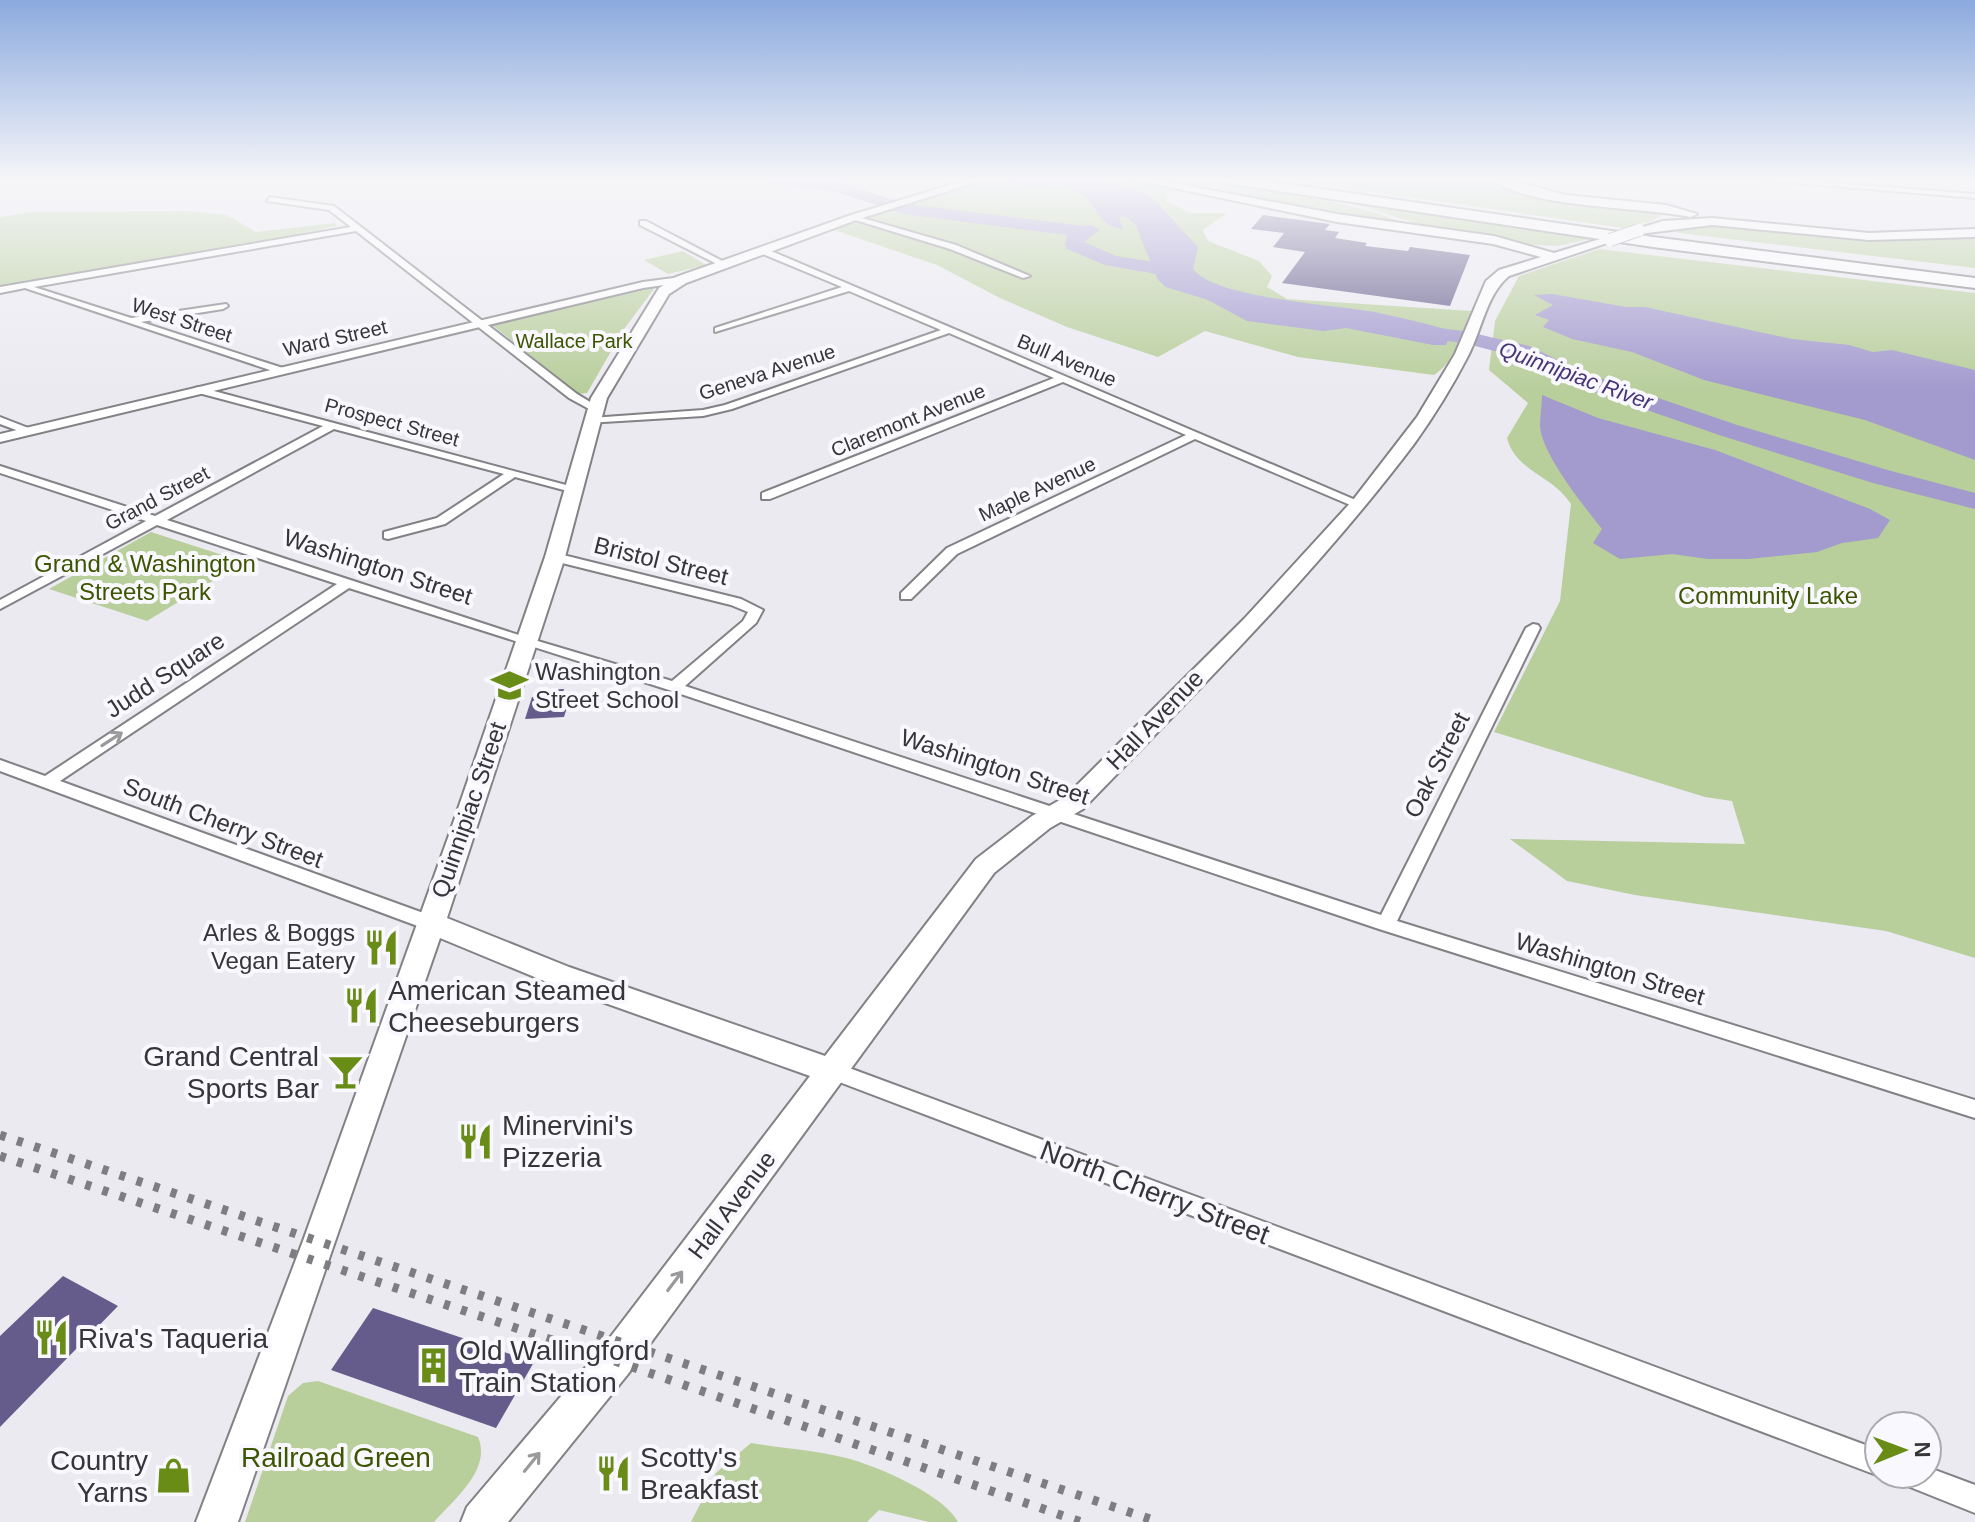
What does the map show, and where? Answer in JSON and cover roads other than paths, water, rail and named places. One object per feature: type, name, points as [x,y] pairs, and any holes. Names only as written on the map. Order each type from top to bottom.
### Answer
[{"type":"highway","points":[[1629,249],[1975,284]]},
{"type":"highway","points":[[1707,249],[1975,284]]},
{"type":"highway","points":[[1756,249],[1975,275]]},
{"type":"main road","points":[[1527,249],[1552,256]]},
{"type":"main road","name":"Hall Avenue","points":[[482,1522],[615,1361],[985,866],[1014,841],[1074,803],[1251,623],[1359,504],[1424,419],[1462,354],[1484,296],[1497,278],[1575,249]]},
{"type":"main road","name":"Quinnipiac Street","points":[[217,1522],[320,1241],[555,557],[593,415],[615,369],[664,291],[681,280],[761,250]]},
{"type":"main road","name":"North Cherry Street","points":[[430,923],[559,975],[833,1071]]},
{"type":"street","points":[[0,290],[241,249]]},
{"type":"street","points":[[382,249],[573,396],[593,415]]},
{"type":"street","points":[[696,249],[724,264]]},
{"type":"street","points":[[958,249],[1026,276]]},
{"type":"street","name":"Bull Avenue","points":[[761,250],[1359,504]]},
{"type":"street","name":"Ward Street","points":[[0,438],[643,285],[681,280]]},
{"type":"street","name":"West Street","points":[[25,287],[282,371]]},
{"type":"street","points":[[718,330],[849,288]]},
{"type":"street","points":[[129,321],[223,306]]},
{"type":"street","name":"Geneva Avenue","points":[[593,415],[703,413],[949,330]]},
{"type":"street","name":"Claremont Avenue","points":[[766,496],[1063,378]]},
{"type":"street","name":"Prospect Street","points":[[199,390],[575,489]]},
{"type":"street","points":[[0,420],[27,431]]},
{"type":"street","name":"Grand Street","points":[[0,605],[333,425]]},
{"type":"street","name":"Maple Avenue","points":[[906,596],[952,551],[1196,434]]},
{"type":"street","name":"Washington Street","points":[[0,469],[526,642],[674,687],[1386,924],[1975,1109]]},
{"type":"street","points":[[388,535],[441,521],[513,473]]},
{"type":"street","name":"Bristol Street","points":[[555,557],[736,602],[756,610],[749,623],[674,687]]},
{"type":"street","name":"Judd Square","points":[[47,782],[350,582]]},
{"type":"street","name":"Oak Street","points":[[1386,924],[1533,628]]},
{"type":"street","name":"South Cherry Street","points":[[0,765],[316,884],[430,923]]},
{"type":"street","name":"North Cherry Street","points":[[833,1071],[1863,1457]]},
{"type":"street","points":[[1943,1487],[1975,1499]]},
{"type":"waterway","name":"Quinnipiac River","points":[[1084,249],[1112,261],[1174,271]]},
{"type":"waterway","name":"Quinnipiac River","points":[[1404,330],[1464,337],[1521,351],[1577,378],[1728,430],[1882,477],[1975,501]]},
{"type":"railway","points":[[0,1135],[1159,1522]]},
{"type":"railway","points":[[0,1156],[615,1361],[1081,1522]]},
{"type":"place","name":"Washington Street School","points":[[509,686]]},
{"type":"place","name":"Arles & Boggs Vegan Eatery","points":[[381,947]]},
{"type":"place","name":"American Steamed Cheeseburgers","points":[[362,1006]]},
{"type":"place","name":"Grand Central Sports Bar","points":[[345,1072]]},
{"type":"place","name":"Minervini's Pizzeria","points":[[476,1141]]},
{"type":"place","name":"Riva's Taqueria","points":[[52,1338]]},
{"type":"place","name":"Old Wallingford Train Station","points":[[433,1366]]},
{"type":"place","name":"Scotty's Breakfast","points":[[614,1473]]},
{"type":"place","name":"Country Yarns","points":[[174,1476]]},
{"type":"park label","name":"Wallace Park","points":[[574,341]]},
{"type":"park label","name":"Grand & Washington Streets Park","points":[[145,578]]},
{"type":"park label","name":"Community Lake","points":[[1768,596]]},
{"type":"park label","name":"Railroad Green","points":[[336,1457]]}]
